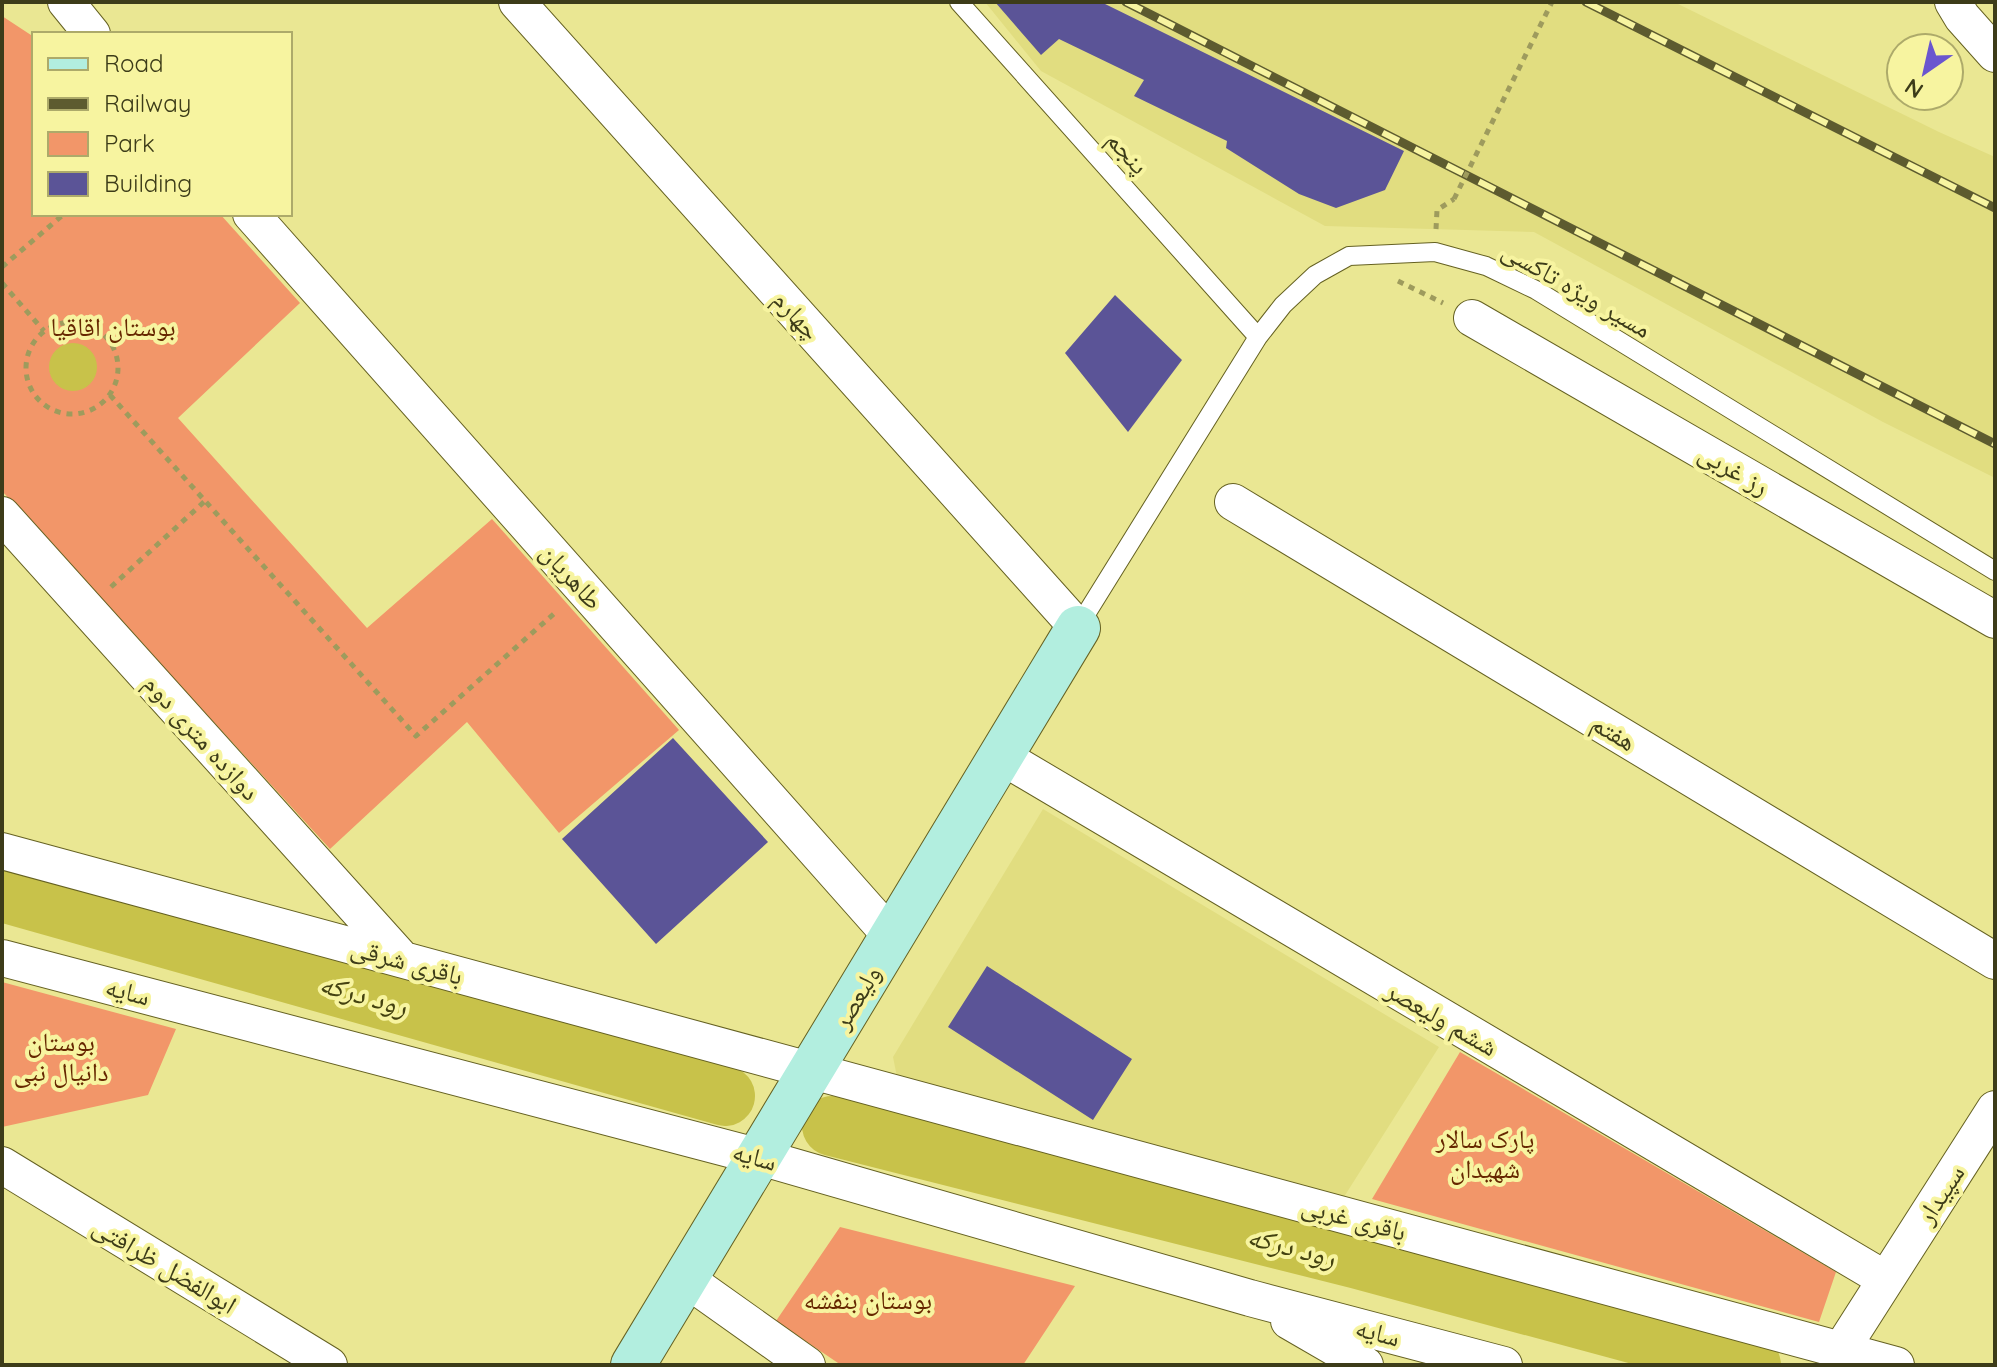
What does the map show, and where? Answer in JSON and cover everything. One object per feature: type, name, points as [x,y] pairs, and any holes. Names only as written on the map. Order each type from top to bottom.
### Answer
[{"type":"main road","name":"ولیعصر","points":[[633,1365],[1078,628]]},
{"type":"street","points":[[66,2],[90,32]]},
{"type":"street","name":"چهارم","points":[[517,2],[1078,628]]},
{"type":"street","points":[[1953,2],[1962,17],[1995,54]]},
{"type":"street","name":"طاهریان","points":[[253,216],[892,937]]},
{"type":"street","name":"رز غربی","points":[[1472,318],[1995,620]]},
{"type":"street","name":"هفتم","points":[[1233,502],[1995,961]]},
{"type":"street","name":"دوازده متری دوم","points":[[2,515],[402,959]]},
{"type":"street","name":"ششم ولیعصر","points":[[1001,756],[1885,1279]]},
{"type":"street","name":"باقری شرقی","points":[[2,851],[812,1071]]},
{"type":"street","name":"سایه","points":[[2,958],[760,1157],[1250,1298],[1504,1365]]},
{"type":"street","name":"باقری غربی","points":[[812,1071],[1896,1365]]},
{"type":"street","name":"سپیدار","points":[[1841,1350],[1995,1109]]},
{"type":"street","name":"ابوالفضل ظرافتی","points":[[2,1165],[329,1365]]},
{"type":"street","points":[[686,1279],[807,1365]]},
{"type":"street","points":[[1250,1298],[1365,1365]]},
{"type":"lane","name":"پنجم","points":[[959,2],[1258,337]]},
{"type":"lane","name":"مسیر ویژه تاکسی","points":[[1078,628],[1258,337],[1283,305],[1315,275],[1349,256],[1435,252],[1486,266],[1536,290],[1995,571]]},
{"type":"path","points":[[1437,210],[1454,199],[1552,2]]},
{"type":"path","points":[[2,267],[62,216]]},
{"type":"path","points":[[1349,256],[1472,318]]},
{"type":"path","points":[[2,283],[44,331]]},
{"type":"path","points":[[72,321],[99,331],[109,341],[119,368],[110,395],[100,405],[85,412],[69,414],[54,410],[41,401],[31,388],[27,357],[44,331],[72,321]]},
{"type":"path","points":[[110,395],[416,736],[582,587]]},
{"type":"path","points":[[86,609],[205,501]]},
{"type":"shaded area","points":[[985,2],[1674,2],[1885,106],[1885,112],[1898,112],[1995,157],[1995,478],[1883,422],[1534,232],[1325,226],[1041,71]]},
{"type":"shaded area","points":[[73,343],[90,350],[97,367],[90,384],[73,391],[56,384],[49,367],[56,350]]},
{"type":"shaded area","points":[[1043,809],[1439,1047],[1342,1200],[898,1082],[893,1057]]},
{"type":"green space","name":"بوستان اقاقیا","points":[[2,16],[32,36],[32,216],[222,216],[300,303],[178,418],[367,628],[492,519],[679,730],[559,833],[467,722],[330,849],[2,491]]},
{"type":"green space","name":"بوستان دانیال نبی","points":[[2,982],[176,1029],[148,1095],[2,1127]]},
{"type":"green space","name":"پارک سالار شهیدان","points":[[1460,1052],[1836,1272],[1819,1322],[1372,1199]]},
{"type":"green space","name":"بوستان بنفشه","points":[[840,1227],[1075,1286],[1023,1365],[841,1365],[776,1321]]},
{"type":"building","points":[[995,2],[1101,2],[1404,151],[1385,190],[1336,208],[1299,194],[1226,148],[1227,141],[1134,96],[1144,80],[1059,39],[1041,55]]},
{"type":"building","points":[[1115,295],[1182,360],[1128,432],[1065,353]]},
{"type":"building","points":[[673,738],[768,842],[656,944],[562,839]]},
{"type":"building","points":[[987,966],[1132,1059],[1093,1120],[948,1027]]},
{"type":"waterway","name":"رود درکه","points":[[2,892],[725,1096]]},
{"type":"waterway","name":"رود درکه","points":[[832,1126],[1358,1259],[1751,1365]]},
{"type":"railway","points":[[1126,2],[1995,444]]},
{"type":"railway","points":[[1586,2],[1995,208]]}]
